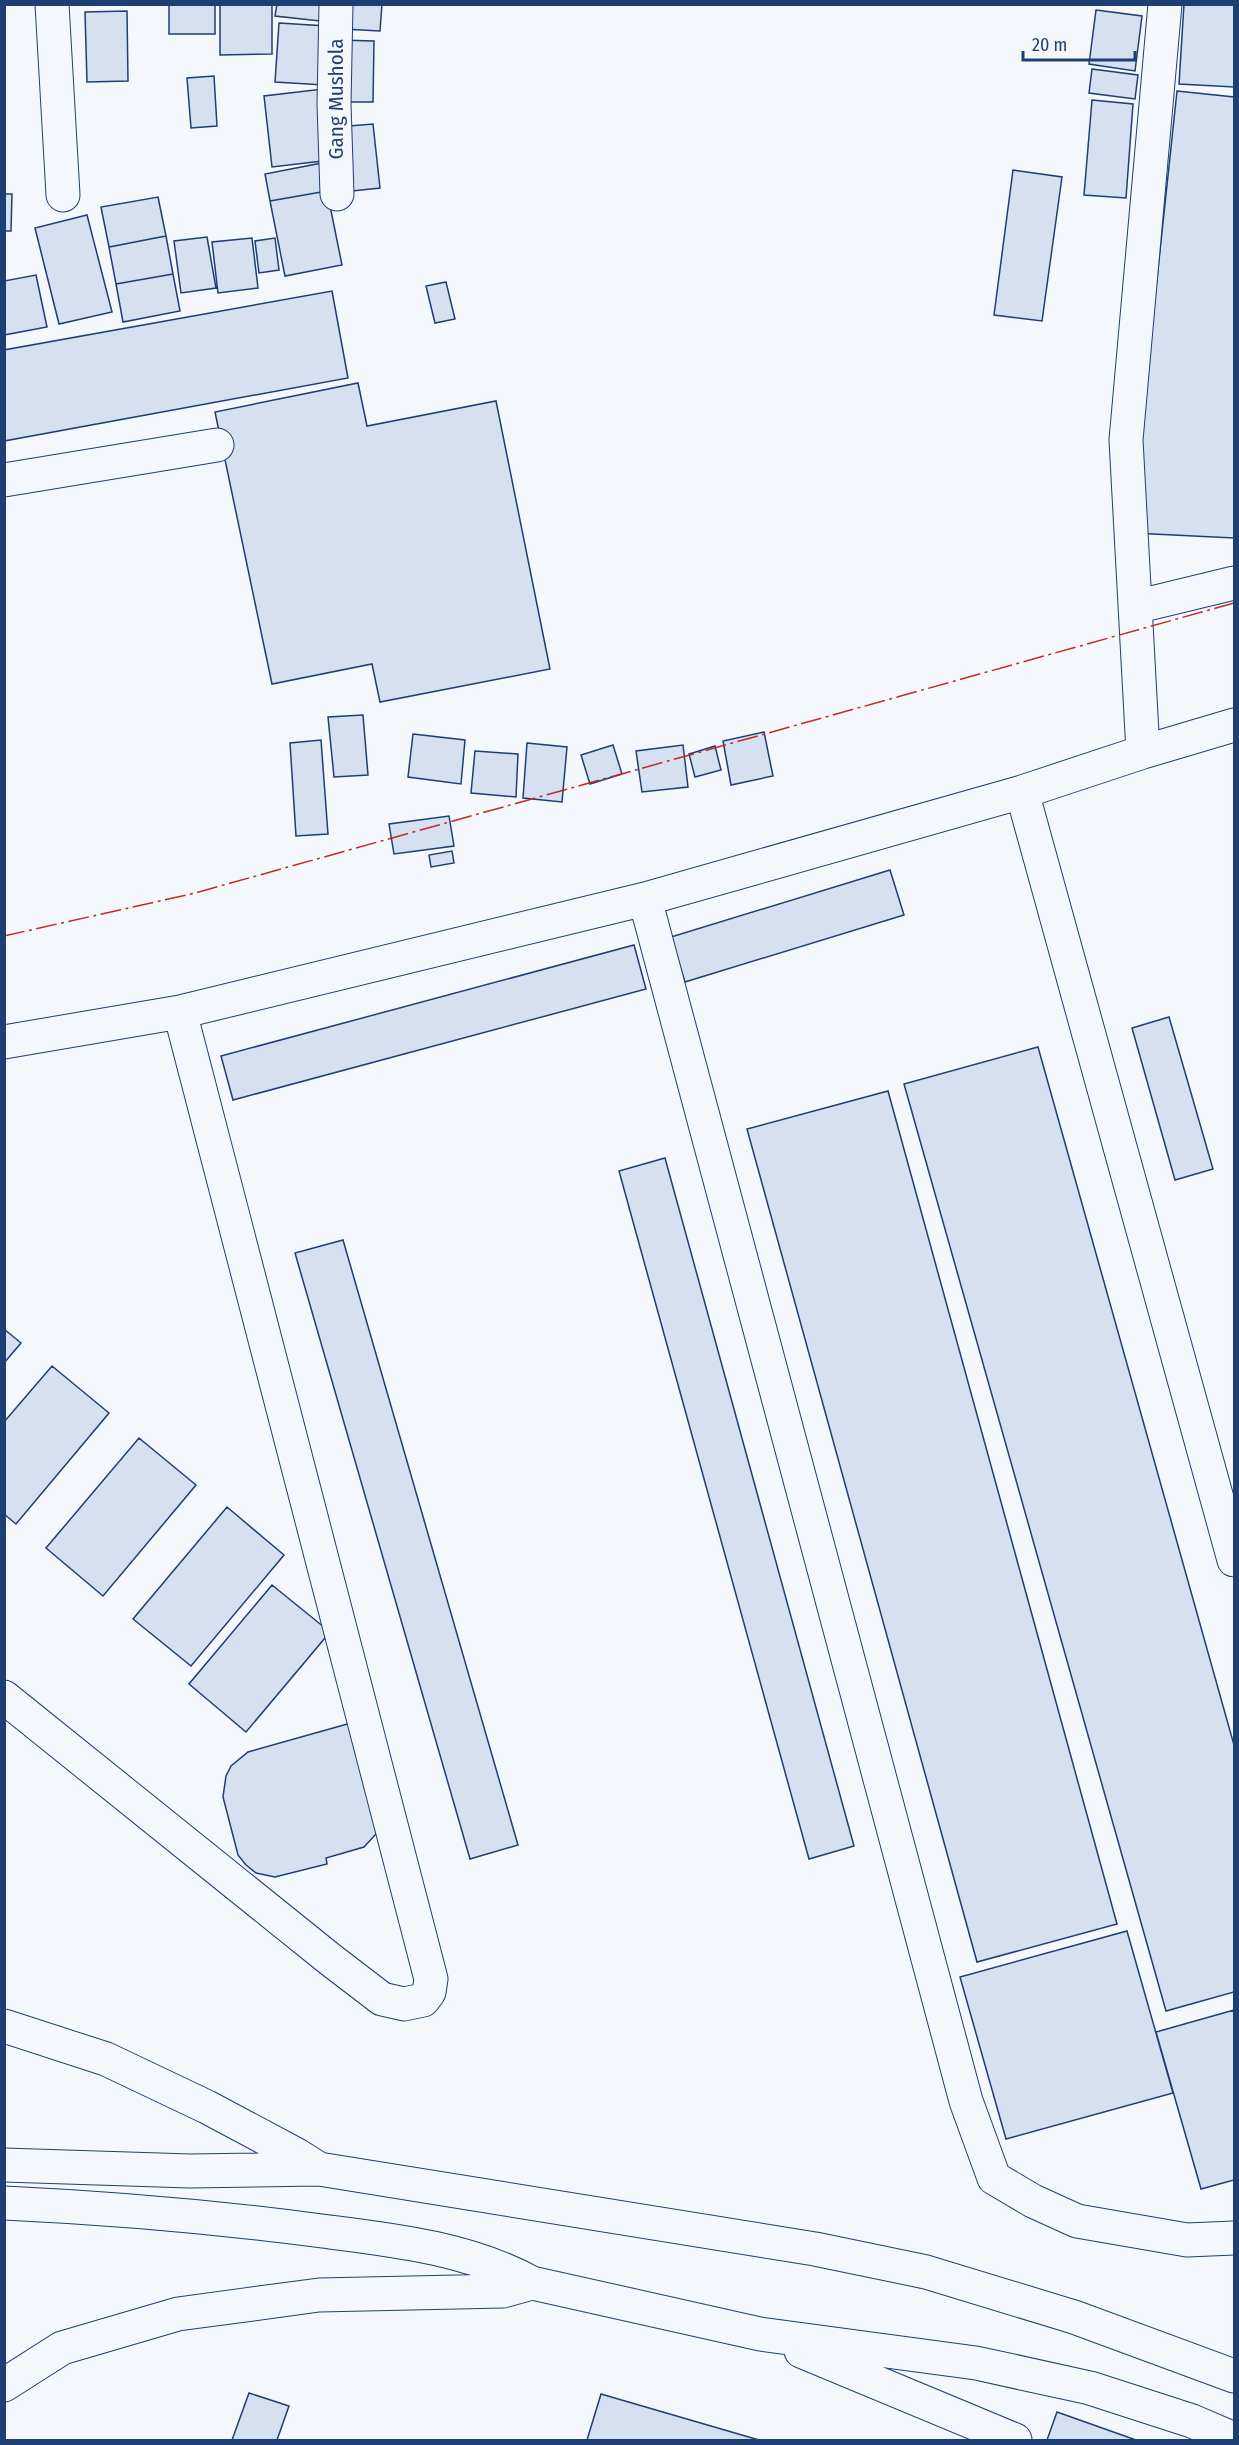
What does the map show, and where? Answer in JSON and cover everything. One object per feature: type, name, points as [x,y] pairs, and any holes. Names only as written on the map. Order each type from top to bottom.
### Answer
[{"type":"main road","points":[[52,4],[63,195]]},
{"type":"main road","name":"Gang Mushola","points":[[336,4],[334,104],[337,194]]},
{"type":"main road","points":[[1143,752],[1126,440],[1165,4]]},
{"type":"main road","points":[[4,480],[217,445]]},
{"type":"main road","points":[[1135,607],[1234,583]]},
{"type":"main road","points":[[4,1042],[180,1012],[645,899],[1022,792],[1234,725]]},
{"type":"main road","points":[[1022,792],[1234,1560]]},
{"type":"main road","points":[[645,899],[966,2102],[994,2178],[1033,2201],[1077,2221],[1187,2240],[1234,2238]]},
{"type":"main road","points":[[4,1697],[382,1999],[404,2004],[423,2000],[429,1992],[431,1979],[180,1012]]},
{"type":"main road","points":[[4,2026],[106,2059],[207,2107],[320,2169]]},
{"type":"main road","points":[[4,2165],[190,2171],[320,2169],[815,2249],[926,2272],[1074,2317],[1234,2376]]},
{"type":"main road","points":[[4,2203],[173,2213],[344,2234],[446,2250],[520,2276],[532,2283],[760,2334],[976,2363],[1079,2385],[1192,2421],[1234,2439]]},
{"type":"main road","points":[[4,2385],[62,2348],[178,2314],[319,2295],[503,2291],[532,2283]]},
{"type":"main road","points":[[760,2334],[1015,2440]]},
{"type":"building","points":[[169,4],[215,4],[215,34],[169,34]]},
{"type":"building","points":[[220,4],[272,4],[272,54],[220,55]]},
{"type":"building","points":[[277,4],[331,4],[329,22],[275,16]]},
{"type":"building","points":[[344,4],[382,4],[380,31],[343,29]]},
{"type":"building","points":[[1184,4],[1234,5],[1234,87],[1179,84]]},
{"type":"building","points":[[1096,10],[1142,16],[1135,71],[1089,64]]},
{"type":"building","points":[[127,11],[128,81],[87,82],[85,12]]},
{"type":"building","points":[[279,23],[327,26],[324,85],[275,82]]},
{"type":"building","points":[[338,40],[374,41],[373,102],[337,102]]},
{"type":"building","points":[[1092,69],[1138,75],[1135,99],[1089,93]]},
{"type":"building","points":[[214,76],[217,126],[191,128],[187,78]]},
{"type":"building","points":[[323,89],[331,160],[272,167],[264,96]]},
{"type":"building","points":[[1177,91],[1234,97],[1234,538],[1133,533],[1137,467]]},
{"type":"building","points":[[1092,100],[1133,104],[1126,198],[1084,195]]},
{"type":"building","points":[[373,124],[380,188],[343,192],[337,127]]},
{"type":"building","points":[[322,163],[327,191],[270,201],[265,174]]},
{"type":"building","points":[[1013,170],[1062,177],[1042,321],[994,315]]},
{"type":"building","points":[[327,191],[342,265],[285,276],[270,201]]},
{"type":"building","points":[[4,194],[12,194],[11,231],[4,231]]},
{"type":"building","points":[[158,197],[166,236],[109,247],[101,207]]},
{"type":"building","points":[[87,215],[112,312],[59,324],[35,228]]},
{"type":"building","points":[[166,236],[173,274],[116,284],[109,247]]},
{"type":"building","points":[[207,237],[216,288],[181,293],[174,241]]},
{"type":"building","points":[[252,238],[258,288],[218,293],[212,242]]},
{"type":"building","points":[[275,238],[279,270],[259,273],[255,241]]},
{"type":"building","points":[[173,274],[180,311],[123,322],[116,284]]},
{"type":"building","points":[[36,275],[47,327],[4,335],[4,281]]},
{"type":"building","points":[[446,282],[455,319],[435,323],[426,286]]},
{"type":"building","points":[[332,291],[348,378],[4,441],[4,350]]},
{"type":"building","points":[[358,383],[367,426],[496,401],[550,669],[380,702],[372,664],[272,684],[215,412]]},
{"type":"building","points":[[363,715],[368,775],[334,777],[328,717]]},
{"type":"building","points":[[764,732],[773,776],[731,785],[723,741]]},
{"type":"building","points":[[413,734],[465,740],[461,784],[408,777]]},
{"type":"building","points":[[321,740],[328,834],[296,836],[290,743]]},
{"type":"building","points":[[527,743],[567,747],[562,802],[523,798]]},
{"type":"building","points":[[613,745],[622,774],[590,784],[581,755]]},
{"type":"building","points":[[683,745],[688,787],[642,792],[636,751]]},
{"type":"building","points":[[715,746],[721,770],[695,777],[689,754]]},
{"type":"building","points":[[475,751],[518,754],[516,797],[471,793]]},
{"type":"building","points":[[449,816],[454,846],[394,854],[389,824]]},
{"type":"building","points":[[452,851],[454,863],[431,867],[429,855]]},
{"type":"building","points":[[890,870],[904,915],[685,982],[671,937]]},
{"type":"building","points":[[634,945],[646,989],[233,1100],[221,1056]]},
{"type":"building","points":[[1169,1017],[1213,1169],[1175,1180],[1132,1028]]},
{"type":"building","points":[[1038,1047],[1234,1745],[1234,1992],[1166,2011],[904,1084]]},
{"type":"building","points":[[888,1091],[1117,1924],[977,1962],[747,1129]]},
{"type":"building","points":[[665,1158],[854,1846],[809,1859],[619,1171]]},
{"type":"building","points":[[343,1240],[518,1845],[470,1859],[295,1253]]},
{"type":"building","points":[[4,1329],[21,1343],[4,1363]]},
{"type":"building","points":[[52,1366],[109,1413],[16,1524],[4,1514],[4,1422]]},
{"type":"building","points":[[139,1438],[196,1485],[103,1596],[46,1548]]},
{"type":"building","points":[[227,1507],[284,1555],[191,1666],[133,1619]]},
{"type":"building","points":[[272,1585],[330,1632],[246,1732],[189,1684]]},
{"type":"building","points":[[351,1723],[378,1826],[376,1834],[364,1847],[326,1858],[327,1864],[275,1877],[256,1873],[238,1855],[223,1797],[226,1776],[231,1766],[248,1752]]},
{"type":"building","points":[[1127,1931],[1173,2093],[1006,2139],[960,1977]]},
{"type":"building","points":[[1234,2010],[1234,2180],[1201,2189],[1156,2032]]},
{"type":"building","points":[[249,2393],[289,2406],[277,2440],[232,2440]]},
{"type":"building","points":[[601,2394],[759,2440],[587,2440]]},
{"type":"building","points":[[1057,2412],[1136,2440],[1047,2440]]},
{"type":"power","points":[[4,936],[195,893],[1234,603]]}]
